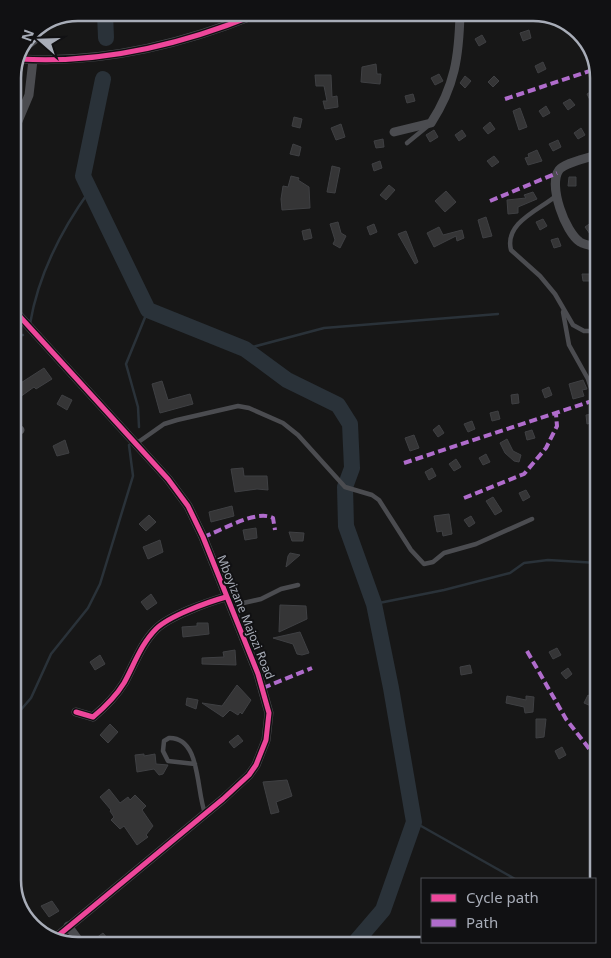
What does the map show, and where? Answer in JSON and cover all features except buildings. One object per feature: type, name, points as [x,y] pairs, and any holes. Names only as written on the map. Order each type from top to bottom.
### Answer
[{"type":"street","points":[[25,59],[60,59],[132,52],[161,46],[216,30],[239,21]]},
{"type":"street","points":[[394,132],[431,123],[444,104],[458,56],[460,21]]},
{"type":"street","points":[[21,114],[29,95],[33,60]]},
{"type":"street","points":[[590,157],[564,166],[557,173],[556,196],[562,214],[573,235],[580,242],[590,245]]},
{"type":"street","name":"Mboyizane Majozi Road","points":[[21,318],[137,443],[175,487],[188,506],[203,538],[263,688],[269,713],[268,727],[260,756],[248,775],[60,934]]},
{"type":"street","points":[[76,712],[93,717],[108,704],[125,681],[145,642],[157,628],[191,610],[228,602]]},
{"type":"street","points":[[68,926],[76,937]]},
{"type":"lane","points":[[407,143],[431,123]]},
{"type":"lane","points":[[556,196],[518,223],[512,233],[509,244],[515,255],[531,267],[554,294],[563,311],[574,325],[584,331],[590,331]]},
{"type":"lane","points":[[563,311],[569,344],[590,385]]},
{"type":"lane","points":[[137,443],[164,424],[238,406],[249,408],[284,423],[298,435],[345,486],[372,495],[378,500],[411,550],[424,564],[434,562],[444,553],[476,544],[532,519]]},
{"type":"lane","points":[[228,602],[261,600],[281,588],[298,585]]},
{"type":"lane","points":[[195,764],[168,761],[163,751],[164,741],[174,738],[186,743],[195,764],[200,801],[205,813]]},
{"type":"waterway","points":[[105,21],[106,38]]},
{"type":"waterway","points":[[103,79],[83,176],[148,310],[245,349],[287,380],[338,405],[350,424],[352,468],[345,487],[346,526],[374,604],[391,688],[414,822],[383,910],[360,937]]},
{"type":"waterway","points":[[30,324],[39,288],[52,254],[90,190]]},
{"type":"waterway","points":[[139,427],[138,407],[126,364],[148,310]]},
{"type":"waterway","points":[[245,349],[324,328],[498,314]]},
{"type":"waterway","points":[[21,710],[31,698],[51,654],[88,608],[100,584],[133,476],[129,445]]},
{"type":"waterway","points":[[374,604],[444,590],[510,573],[524,563],[548,560],[590,563]]},
{"type":"waterway","points":[[414,822],[513,878]]},
{"type":"marked path","points":[[505,99],[589,71]]},
{"type":"marked path","points":[[490,201],[557,173]]},
{"type":"marked path","points":[[404,463],[590,402]]},
{"type":"marked path","points":[[464,498],[524,474],[546,448],[557,426],[556,414]]},
{"type":"marked path","points":[[203,537],[257,516],[273,518],[275,530]]},
{"type":"marked path","points":[[527,651],[566,719],[590,750]]},
{"type":"marked path","points":[[263,688],[312,668]]},
{"type":"cycle path","points":[[25,59],[81,58],[142,50],[202,34],[239,21]]},
{"type":"cycle path","points":[[21,318],[168,479],[188,506],[203,537],[258,674],[269,713],[266,740],[256,765],[249,775],[223,799],[60,934]]},
{"type":"cycle path","points":[[76,712],[93,717],[106,705],[124,683],[146,641],[162,624],[189,610],[226,597]]}]
